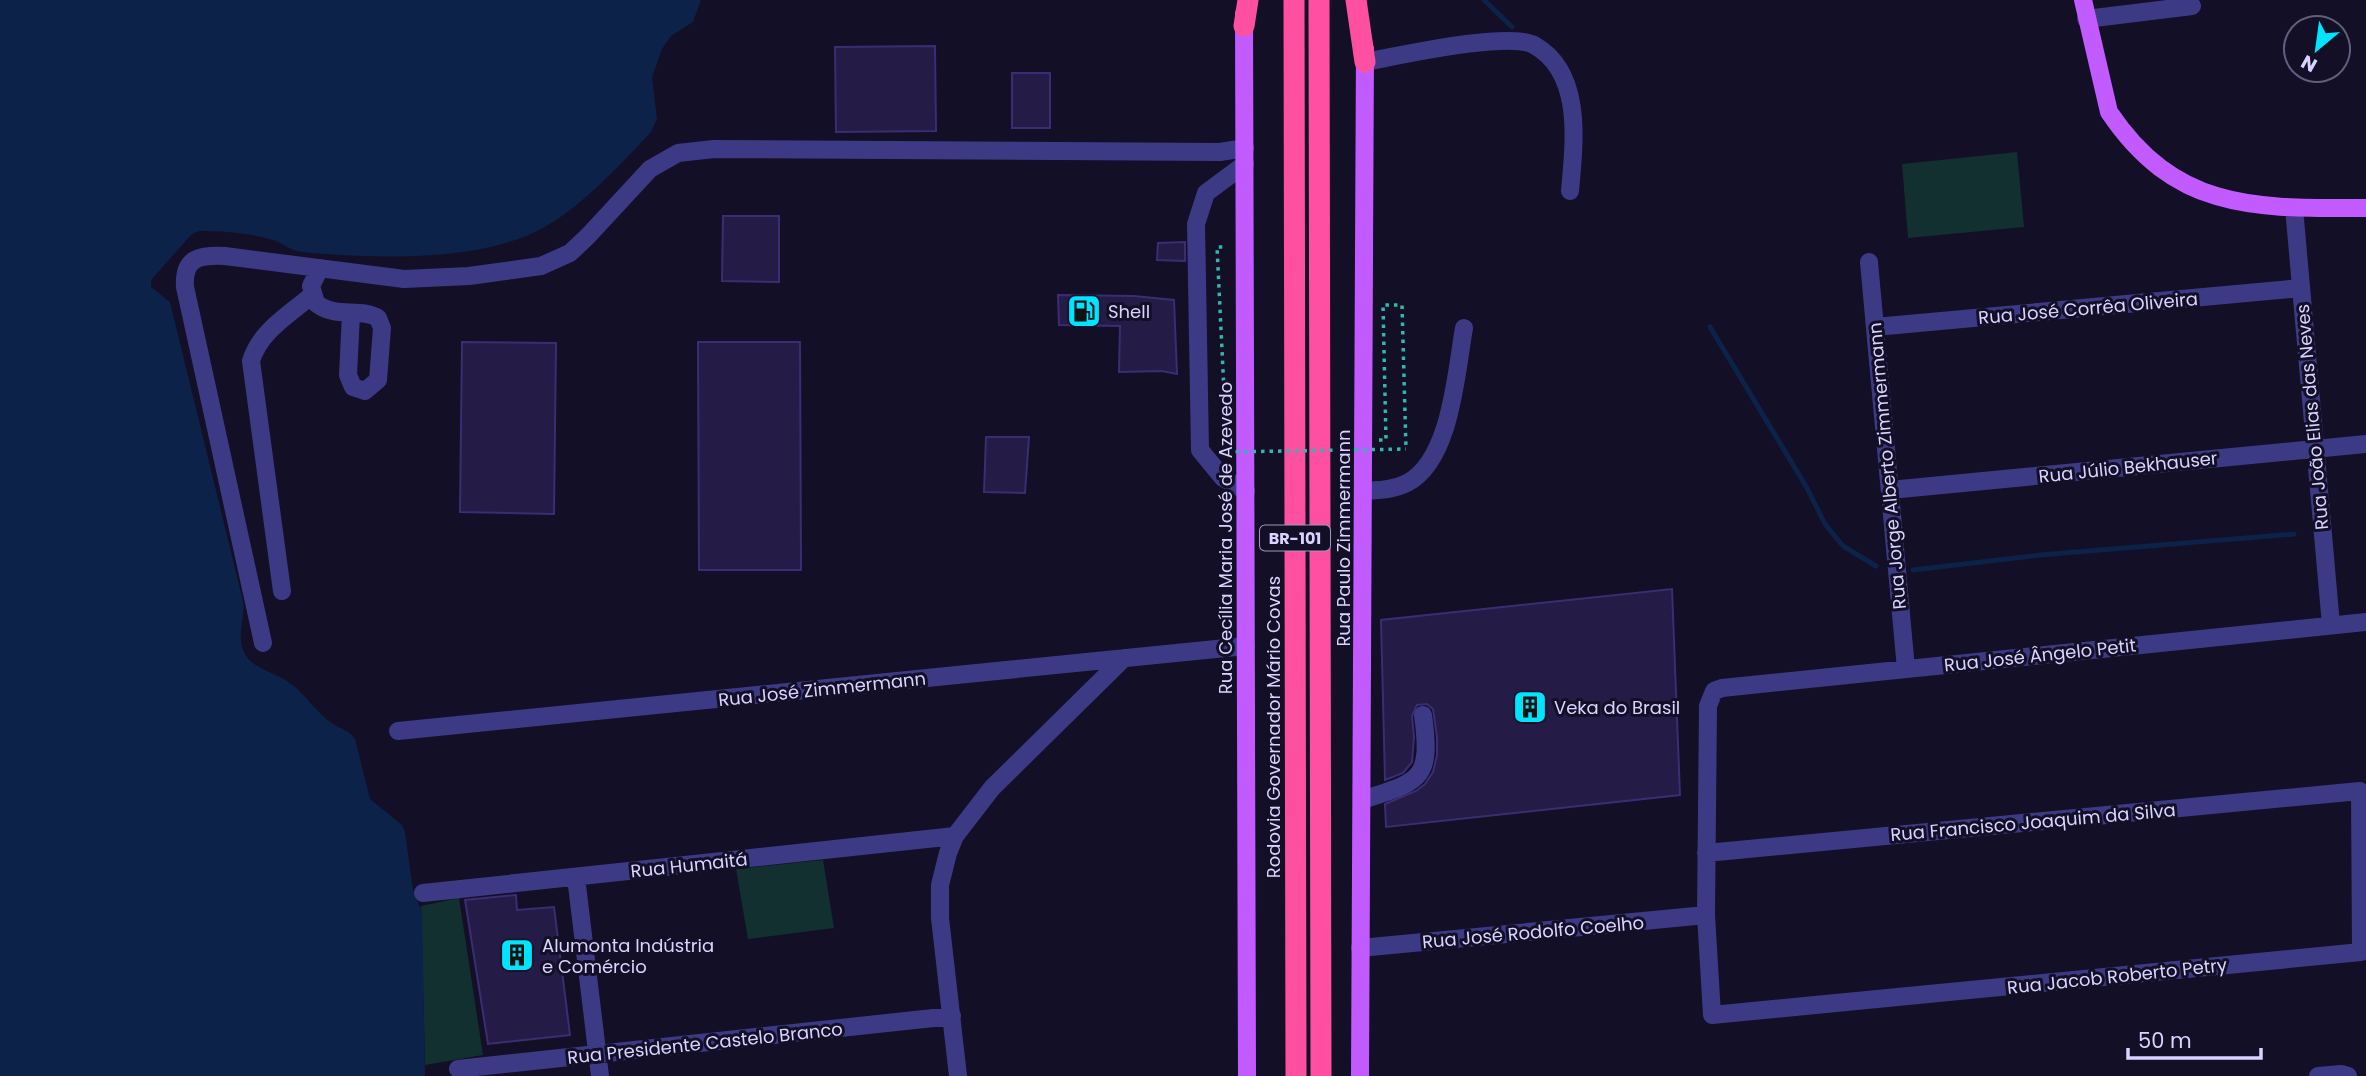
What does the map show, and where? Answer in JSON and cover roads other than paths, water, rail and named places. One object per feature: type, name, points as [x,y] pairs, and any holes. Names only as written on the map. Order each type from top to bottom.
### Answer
[{"type":"highway","points":[[1244,26],[1246,0]]},
{"type":"highway","name":"Rodovia Governador Mário Covas","points":[[1294,0],[1296,1076]]},
{"type":"highway","name":"BR-101","points":[[1319,0],[1321,1076]]},
{"type":"highway","points":[[1356,0],[1365,62]]},
{"type":"main road","name":"Rua Paulo Zimmermann","points":[[1360,1076],[1366,0]]},
{"type":"main road","points":[[2083,0],[2109,112],[2118,126],[2146,155],[2171,174],[2203,192],[2242,204],[2294,208],[2366,208]]},
{"type":"main road","name":"Rua Cecília Maria José de Azevedo","points":[[1244,26],[1247,1076]]},
{"type":"street","points":[[2086,19],[2192,6]]},
{"type":"street","points":[[1365,62],[1502,40],[1532,44],[1556,63],[1571,98],[1574,148],[1570,191]]},
{"type":"street","points":[[263,643],[185,287],[184,274],[190,262],[205,255],[404,279],[469,276],[541,265],[570,253],[650,169],[678,153],[714,149],[1220,152],[1245,156]]},
{"type":"street","points":[[1245,156],[1206,192],[1196,224],[1200,450],[1223,478],[1246,491]]},
{"type":"street","name":"Rua João Elias das Neves","points":[[2294,208],[2331,625]]},
{"type":"street","name":"Rua Jorge Alberto Zimmermann","points":[[1869,262],[1906,669]]},
{"type":"street","points":[[320,268],[311,286],[316,303],[323,309],[351,314]]},
{"type":"street","name":"Rua José Corrêa Oliveira","points":[[1875,327],[2301,289]]},
{"type":"street","points":[[282,591],[251,361],[255,346],[262,336],[312,295]]},
{"type":"street","points":[[1364,491],[1392,489],[1408,482],[1423,471],[1435,453],[1448,417],[1464,328]]},
{"type":"street","name":"Rua Júlio Bekhauser","points":[[1890,490],[2366,444]]},
{"type":"street","name":"Rua José Ângelo Petit","points":[[1706,853],[1708,706],[1714,691],[1722,688],[2366,622]]},
{"type":"street","name":"Rua José Zimmermann","points":[[398,732],[1246,646]]},
{"type":"street","points":[[958,1076],[939,903],[943,868],[955,836],[1005,774],[1124,658]]},
{"type":"street","points":[[1362,800],[1415,780],[1423,769],[1428,747],[1423,715]]},
{"type":"street","name":"Rua Francisco Joaquim da Silva","points":[[1706,853],[2360,791]]},
{"type":"street","name":"Rua Jacob Roberto Petry","points":[[1706,915],[1712,1016],[2361,952],[2360,791]]},
{"type":"street","name":"Rua Humaitá","points":[[423,893],[955,836]]},
{"type":"street","points":[[1706,853],[1706,915]]},
{"type":"street","points":[[576,877],[600,1076]]},
{"type":"street","name":"Rua José Rodolfo Coelho","points":[[1360,948],[1706,915]]},
{"type":"street","name":"Rua Presidente Castelo Branco","points":[[458,1069],[952,1016]]},
{"type":"street","points":[[2318,1076],[2341,1073],[2348,1076]]},
{"type":"water","points":[[0,0],[701,0],[693,22],[671,36],[662,49],[652,77],[657,119],[651,132],[584,199],[539,230],[486,248],[391,257],[302,252],[255,236],[199,231],[192,234],[151,280],[151,287],[170,302],[243,601],[241,640],[245,654],[259,667],[290,683],[327,720],[353,736],[370,799],[402,825],[405,832],[413,890],[422,912],[425,1076],[0,1076]]},
{"type":"waterway","points":[[1484,0],[1512,27]]},
{"type":"waterway","points":[[1710,327],[1807,488],[1825,524],[1843,546],[1876,566]]},
{"type":"waterway","points":[[1913,570],[2040,555],[2294,534]]},
{"type":"place","name":"Shell","points":[[1084,311]]},
{"type":"place","name":"Veka do Brasil","points":[[1530,707]]},
{"type":"place","name":"Alumonta Indústria e Comércio","points":[[517,955]]}]
